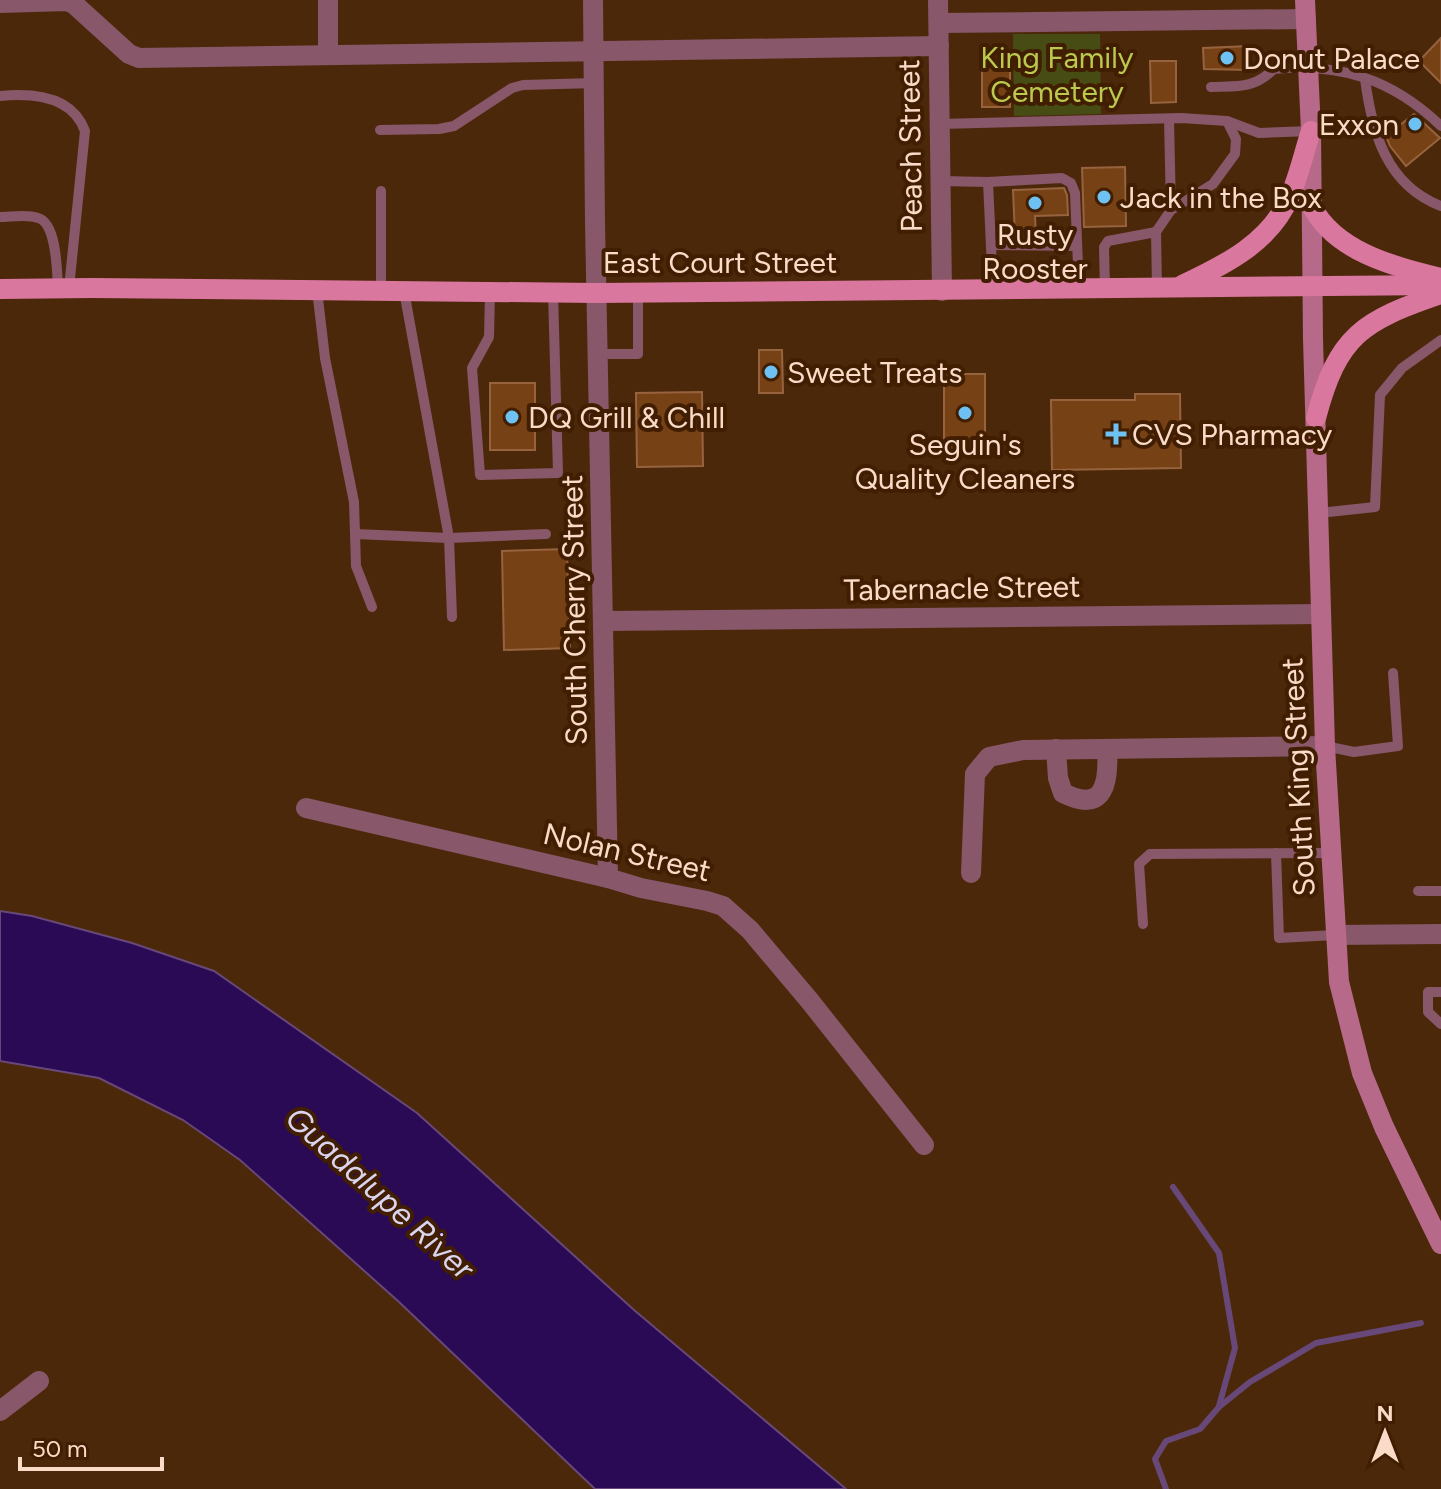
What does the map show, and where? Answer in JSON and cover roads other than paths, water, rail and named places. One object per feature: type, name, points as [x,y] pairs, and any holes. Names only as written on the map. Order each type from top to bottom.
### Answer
[{"type":"main road","name":"South King Street","points":[[1306,9],[1325,746],[1339,982],[1362,1073],[1384,1127],[1441,1244]]},
{"type":"main road","points":[[1167,288],[1229,261],[1267,231],[1291,195],[1311,131]]},
{"type":"main road","points":[[1311,205],[1319,221],[1331,233],[1360,251],[1441,278]]},
{"type":"main road","name":"East Court Street","points":[[0,289],[597,293],[1441,285]]},
{"type":"main road","points":[[1316,418],[1334,364],[1352,338],[1369,325],[1441,294]]},
{"type":"street","points":[[328,0],[328,55]]},
{"type":"street","name":"South Cherry Street","points":[[593,0],[608,878]]},
{"type":"street","name":"Peach Street","points":[[938,0],[942,291]]},
{"type":"street","points":[[0,3],[67,1],[129,54],[139,58],[939,46]]},
{"type":"street","points":[[939,23],[1306,9]]},
{"type":"street","name":"Tabernacle Street","points":[[603,621],[1321,614]]},
{"type":"street","points":[[971,873],[975,774],[989,757],[1023,750],[1325,746]]},
{"type":"street","points":[[1056,749],[1058,778],[1063,793],[1075,799],[1092,800],[1104,790],[1109,773],[1107,749]]},
{"type":"street","name":"Nolan Street","points":[[306,808],[723,906],[750,930],[924,1145]]},
{"type":"street","points":[[1335,935],[1441,934]]},
{"type":"street","points":[[0,1411],[39,1381]]},
{"type":"lane","points":[[1211,87],[1246,86],[1261,82],[1274,69],[1324,67],[1387,86],[1416,102],[1441,126]]},
{"type":"lane","points":[[1365,79],[1370,117],[1382,152],[1408,187],[1423,199],[1441,206]]},
{"type":"lane","points":[[380,130],[454,126],[512,88],[523,85],[595,83]]},
{"type":"lane","points":[[0,96],[31,93],[43,96],[82,121],[85,131],[63,288]]},
{"type":"lane","points":[[940,124],[1169,119],[1227,121],[1259,133],[1311,131]]},
{"type":"lane","points":[[1169,119],[1171,210]]},
{"type":"lane","points":[[1105,289],[1104,247],[1108,241],[1156,232],[1171,210],[1213,184],[1235,154],[1236,139],[1227,121]]},
{"type":"lane","points":[[940,181],[1062,178],[1071,183],[1075,193],[1079,289]]},
{"type":"lane","points":[[988,182],[993,290]]},
{"type":"lane","points":[[381,191],[381,290]]},
{"type":"lane","points":[[0,217],[37,217],[46,222],[54,241],[63,288]]},
{"type":"lane","points":[[1156,232],[1167,288]]},
{"type":"lane","points":[[992,245],[1077,246]]},
{"type":"lane","points":[[317,290],[325,358],[354,502],[356,566],[372,607]]},
{"type":"lane","points":[[404,291],[449,538],[452,617]]},
{"type":"lane","points":[[490,292],[489,337],[472,368],[480,475],[558,473],[553,292]]},
{"type":"lane","points":[[598,354],[638,354],[638,292]]},
{"type":"lane","points":[[1319,513],[1375,507],[1380,395],[1402,368],[1441,340]]},
{"type":"lane","points":[[355,534],[449,538],[546,534]]},
{"type":"lane","points":[[1325,746],[1354,752],[1398,746],[1393,673]]},
{"type":"lane","points":[[1276,853],[1279,938],[1335,935]]},
{"type":"lane","points":[[1143,924],[1139,864],[1150,854],[1331,853]]},
{"type":"lane","points":[[1418,891],[1441,891]]},
{"type":"lane","points":[[1441,992],[1428,992],[1428,1012],[1441,1024]]},
{"type":"water","name":"Guadalupe River","points":[[0,911],[32,916],[132,943],[214,971],[417,1113],[634,1310],[846,1489],[595,1489],[398,1301],[240,1160],[183,1120],[99,1078],[0,1061]]},
{"type":"waterway","points":[[1173,1187],[1219,1253],[1235,1348],[1219,1406]]},
{"type":"waterway","points":[[1166,1489],[1155,1459],[1166,1441],[1200,1429],[1219,1407],[1250,1382],[1316,1343],[1421,1323]]},
{"type":"place","name":"Donut Palace","points":[[1227,58]]},
{"type":"place","name":"Exxon","points":[[1415,124]]},
{"type":"place","name":"Jack in the Box","points":[[1104,197]]},
{"type":"place","name":"Rusty Rooster","points":[[1035,203]]},
{"type":"place","name":"Sweet Treats","points":[[771,372]]},
{"type":"place","name":"Seguin's Quality Cleaners","points":[[965,413]]},
{"type":"place","name":"DQ Grill & Chill","points":[[512,417]]},
{"type":"place","name":"CVS Pharmacy","points":[[1116,434]]},
{"type":"park label","name":"King Family Cemetery","points":[[1057,74]]}]
